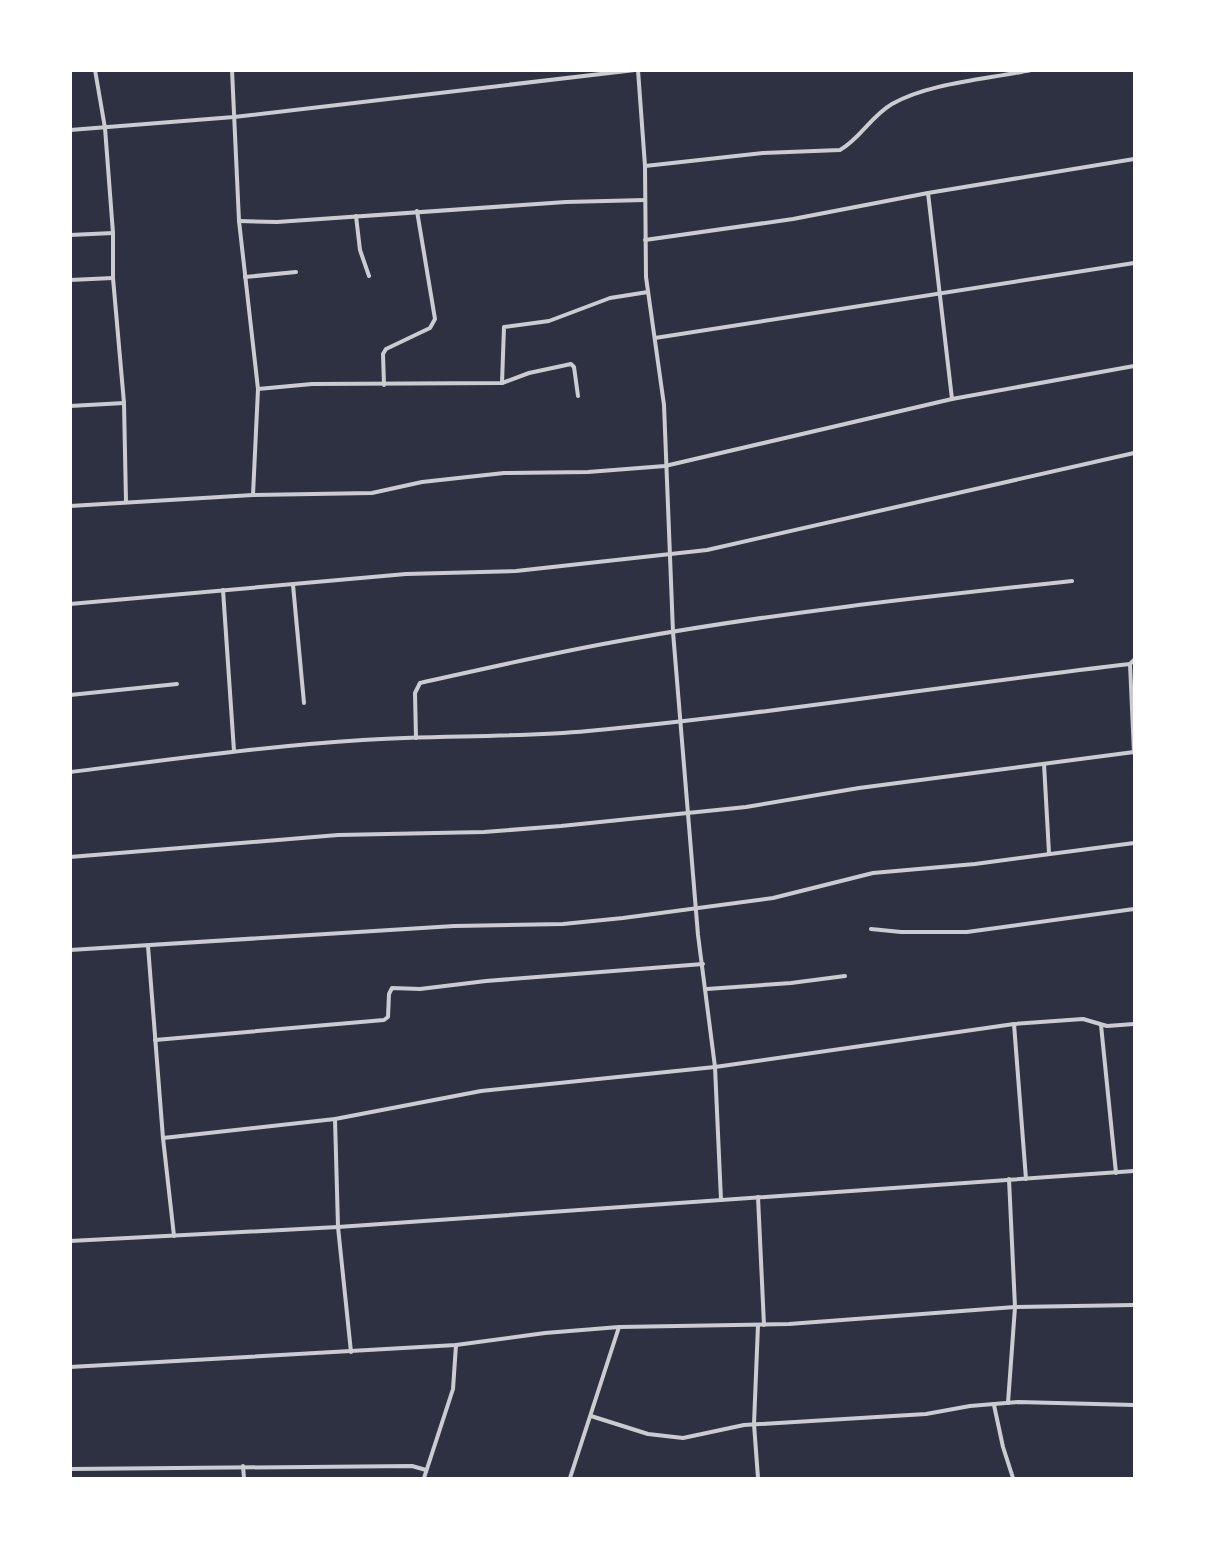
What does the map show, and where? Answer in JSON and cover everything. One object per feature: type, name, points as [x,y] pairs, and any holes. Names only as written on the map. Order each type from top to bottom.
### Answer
[{"type":"street","points":[[95,70],[105,128],[113,233],[113,278],[124,403],[126,502]]},
{"type":"street","points":[[232,70],[239,221],[258,389],[253,495]]},
{"type":"street","points":[[70,130],[234,117],[636,70],[645,166],[648,292],[664,405],[664,466],[673,632],[690,813],[696,907],[716,1067],[721,1200]]},
{"type":"street","points":[[645,166],[763,153],[840,150],[849,145],[877,115],[904,99],[938,89],[1031,70]]},
{"type":"street","points":[[645,240],[793,219],[928,193],[1134,159]]},
{"type":"street","points":[[928,193],[938,295],[952,399]]},
{"type":"street","points":[[239,221],[277,222],[417,211],[645,200]]},
{"type":"street","points":[[384,385],[383,354],[386,349],[430,328],[435,318],[417,211]]},
{"type":"street","points":[[356,216],[360,250],[369,276]]},
{"type":"street","points":[[70,235],[113,233]]},
{"type":"street","points":[[655,338],[1134,263]]},
{"type":"street","points":[[245,277],[296,272]]},
{"type":"street","points":[[70,280],[113,278]]},
{"type":"street","points":[[502,382],[504,327],[549,321],[610,298],[648,292]]},
{"type":"street","points":[[258,389],[312,384],[502,382],[528,373],[571,364],[574,367],[579,396]]},
{"type":"street","points":[[70,506],[253,495],[372,493],[422,482],[504,472],[588,472],[664,466],[952,399],[1134,366]]},
{"type":"street","points":[[70,406],[124,403]]},
{"type":"street","points":[[70,604],[406,574],[516,571],[707,550],[1134,453]]},
{"type":"street","points":[[416,738],[415,693],[420,683],[531,658],[673,632],[846,606],[1072,581]]},
{"type":"street","points":[[292,585],[304,703]]},
{"type":"street","points":[[223,590],[234,751]]},
{"type":"street","points":[[70,772],[234,751],[416,738],[526,737],[682,722],[830,705],[981,681],[1130,664],[1134,660]]},
{"type":"street","points":[[70,857],[338,835],[532,829],[690,813],[1134,753],[1130,664]]},
{"type":"street","points":[[70,695],[177,684]]},
{"type":"street","points":[[1044,764],[1049,853]]},
{"type":"street","points":[[70,950],[454,926],[563,924],[786,895],[873,873],[975,864],[1134,843]]},
{"type":"street","points":[[871,929],[901,932],[957,932],[1134,909]]},
{"type":"street","points":[[148,946],[163,1138],[174,1236]]},
{"type":"street","points":[[155,1040],[384,1020],[388,1017],[388,994],[392,988],[420,989],[486,981],[703,964]]},
{"type":"street","points":[[707,989],[791,983],[845,976]]},
{"type":"street","points":[[163,1138],[335,1119],[481,1091],[716,1067],[1014,1024],[1083,1019],[1101,1025],[1134,1024]]},
{"type":"street","points":[[1014,1024],[1026,1179]]},
{"type":"street","points":[[1101,1025],[1116,1173]]},
{"type":"street","points":[[335,1119],[338,1227],[351,1352]]},
{"type":"street","points":[[70,1241],[338,1227],[1134,1172]]},
{"type":"street","points":[[1008,1403],[1015,1307],[1009,1179]]},
{"type":"street","points":[[758,1197],[764,1325]]},
{"type":"street","points":[[70,1367],[456,1345],[545,1333],[619,1327],[764,1325],[1015,1307],[1134,1305]]},
{"type":"street","points":[[758,1325],[754,1424],[758,1479]]},
{"type":"street","points":[[570,1479],[619,1327]]},
{"type":"street","points":[[424,1479],[453,1389],[456,1345]]},
{"type":"street","points":[[591,1416],[648,1434],[675,1438],[754,1424],[926,1414],[957,1407],[1008,1403],[1134,1405]]},
{"type":"street","points":[[994,1405],[1003,1448],[1013,1479]]},
{"type":"street","points":[[243,1466],[244,1479]]},
{"type":"street","points":[[70,1469],[411,1466],[426,1470]]},
{"type":"street","points":[[156,1470],[157,1479]]}]
